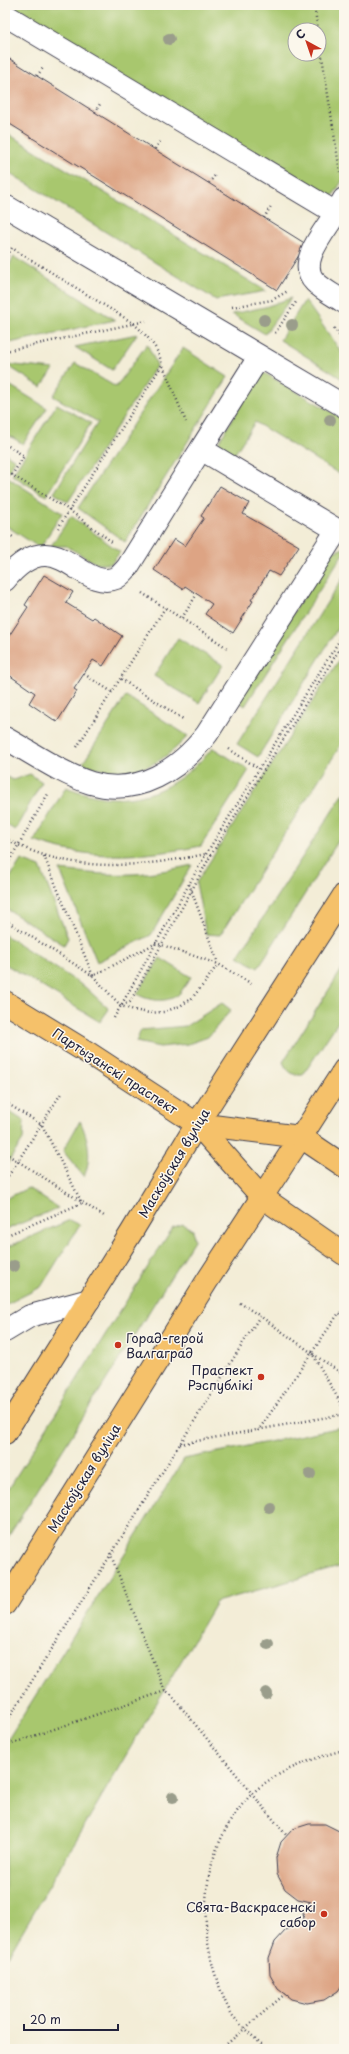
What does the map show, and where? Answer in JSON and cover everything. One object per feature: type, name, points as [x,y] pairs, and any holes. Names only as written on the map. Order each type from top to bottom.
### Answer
[{"type":"main road","name":"Маскоўская вуліца","points":[[5,1432],[197,1124],[344,895]]},
{"type":"main road","name":"Партызанскі праспект","points":[[5,1002],[90,1054],[197,1124],[301,1137]]},
{"type":"main road","name":"Маскоўская вуліца","points":[[5,1604],[207,1281],[344,1070]]},
{"type":"main road","points":[[197,1124],[262,1197],[344,1254]]},
{"type":"main road","points":[[301,1137],[344,1166]]},
{"type":"lane","points":[[5,15],[341,204],[308,261],[308,270],[318,285],[344,302]]},
{"type":"lane","points":[[5,210],[7,207],[344,406]]},
{"type":"lane","points":[[5,580],[26,561],[41,555],[58,557],[93,576],[104,579],[116,578],[127,568],[259,357]]},
{"type":"lane","points":[[5,738],[62,770],[92,783],[113,787],[133,785],[168,772],[186,759],[207,734],[337,530],[201,449]]},
{"type":"lane","points":[[5,1331],[30,1316],[88,1300]]},
{"type":"path","points":[[314,5],[317,22]]},
{"type":"path","points":[[322,62],[341,204]]},
{"type":"path","points":[[5,259],[12,248],[133,323],[151,339],[160,355],[162,365],[186,423]]},
{"type":"path","points":[[189,314],[272,300],[312,278]]},
{"type":"path","points":[[259,357],[312,278]]},
{"type":"path","points":[[5,351],[147,321]]},
{"type":"path","points":[[58,527],[154,381],[162,365]]},
{"type":"path","points":[[5,444],[24,456],[12,475],[69,510],[116,544]]},
{"type":"path","points":[[182,618],[197,594]]},
{"type":"path","points":[[5,868],[62,770],[165,608]]},
{"type":"path","points":[[114,1018],[206,854],[344,633]]},
{"type":"path","points":[[121,1006],[130,1002],[230,822],[344,642]]},
{"type":"path","points":[[84,674],[112,692]]},
{"type":"path","points":[[121,679],[259,769]]},
{"type":"path","points":[[5,838],[18,846],[44,856],[65,861],[123,866],[151,864],[206,854]]},
{"type":"path","points":[[44,856],[93,976]]},
{"type":"path","points":[[189,884],[218,964]]},
{"type":"path","points":[[5,920],[93,976],[121,1006],[149,1013],[164,1012],[180,1006],[192,998],[218,964]]},
{"type":"path","points":[[93,976],[156,943],[218,964],[252,984]]},
{"type":"path","points":[[5,1178],[42,1125],[62,1092]]},
{"type":"path","points":[[5,1102],[42,1125],[82,1203]]},
{"type":"path","points":[[5,1152],[104,1216]]},
{"type":"path","points":[[5,1236],[82,1203]]},
{"type":"path","points":[[240,1303],[344,1375]]},
{"type":"path","points":[[258,1431],[339,1313],[344,1316]]},
{"type":"path","points":[[5,1724],[260,1316]]},
{"type":"path","points":[[312,1353],[344,1409]]},
{"type":"path","points":[[180,1444],[258,1431],[344,1414]]},
{"type":"path","points":[[110,1554],[165,1691],[171,1695],[287,1836]]},
{"type":"path","points":[[5,1746],[165,1691]]},
{"type":"path","points":[[268,2049],[232,2014],[221,1990],[211,1961],[206,1927],[206,1893],[218,1843],[232,1818],[252,1793],[293,1767],[344,1750]]},
{"type":"path","points":[[221,2049],[285,1994]]},
{"type":"green space","points":[[5,5],[344,5],[344,178],[326,207]]},
{"type":"green space","points":[[5,132],[266,291],[216,300],[5,170]]},
{"type":"green space","points":[[14,257],[115,320],[5,344],[5,272]]},
{"type":"green space","points":[[291,298],[265,334],[232,314],[265,307]]},
{"type":"green space","points":[[305,300],[344,356],[344,380],[280,340]]},
{"type":"green space","points":[[137,334],[112,370],[75,347]]},
{"type":"green space","points":[[147,344],[157,365],[68,502],[54,493],[98,422],[53,396],[75,363],[116,387]]},
{"type":"green space","points":[[183,348],[228,377],[125,542],[78,508]]},
{"type":"green space","points":[[5,364],[54,369],[41,387]]},
{"type":"green space","points":[[261,371],[344,419],[344,477],[255,422],[234,455],[217,445]]},
{"type":"green space","points":[[6,383],[47,408],[23,444],[5,433]]},
{"type":"green space","points":[[57,404],[91,423],[46,496],[12,475]]},
{"type":"green space","points":[[5,453],[15,460],[6,476],[62,513],[40,548],[5,525]]},
{"type":"green space","points":[[71,516],[120,552],[111,564],[97,564],[66,546],[51,546]]},
{"type":"green space","points":[[344,548],[344,552],[245,706],[237,700],[332,552]]},
{"type":"green space","points":[[344,576],[344,618],[258,757],[237,744]]},
{"type":"green space","points":[[178,638],[223,665],[199,703],[154,676]]},
{"type":"green space","points":[[344,652],[344,740],[220,935],[206,934],[196,883]]},
{"type":"green space","points":[[126,696],[188,736],[165,757],[140,769],[127,772],[113,771],[99,769],[83,763]]},
{"type":"green space","points":[[213,748],[249,770],[201,846],[159,853],[117,855],[75,852],[34,841],[66,787],[88,794],[109,798],[128,798],[146,794],[164,788],[180,778]]},
{"type":"green space","points":[[30,774],[42,782],[15,830],[5,824],[5,776],[13,780]]},
{"type":"green space","points":[[344,793],[344,832],[258,968],[238,956]]},
{"type":"green space","points":[[21,860],[40,867],[68,938],[64,945],[5,908],[5,886]]},
{"type":"green space","points":[[192,865],[151,935],[97,962],[60,870],[126,874],[157,872]]},
{"type":"green space","points":[[5,935],[85,987],[109,1009],[100,1022],[5,964]]},
{"type":"green space","points":[[160,958],[191,977],[180,993],[170,999],[153,1000],[137,994]]},
{"type":"green space","points":[[344,966],[344,1013],[303,1075],[293,1074],[286,1068],[283,1062]]},
{"type":"green space","points":[[222,1003],[231,1010],[208,1037],[188,1044],[160,1047],[136,1042],[141,1030],[186,1026]]},
{"type":"green space","points":[[5,1109],[24,1121],[23,1140],[5,1167]]},
{"type":"green space","points":[[80,1121],[86,1135],[89,1156],[84,1177],[63,1151]]},
{"type":"green space","points":[[28,1188],[58,1208],[5,1230],[5,1199]]},
{"type":"green space","points":[[70,1220],[80,1225],[41,1287],[5,1305],[5,1248]]},
{"type":"green space","points":[[182,1224],[193,1230],[194,1240],[5,1542],[5,1494],[173,1227]]},
{"type":"green space","points":[[342,1427],[344,1428],[344,1569],[339,1567],[216,1602],[5,1961],[5,1744],[184,1459]]},
{"type":"building","points":[[5,56],[306,244],[277,290],[5,121]]},
{"type":"building","points":[[220,486],[249,503],[243,514],[299,546],[279,576],[269,571],[251,600],[253,601],[233,633],[205,614],[212,604],[185,586],[183,589],[154,570],[174,539],[185,546],[204,518],[201,516]]},
{"type":"building","points":[[44,575],[73,592],[66,603],[92,619],[94,617],[122,636],[103,666],[93,660],[74,689],[77,691],[57,722],[29,703],[35,693],[9,675],[7,678],[5,677],[5,633],[9,636],[28,607],[25,605]]},
{"type":"building","name":"Свята-Васкрасенскі сабор","points":[[309,1824],[325,1824],[339,1831],[344,1836],[344,1982],[338,1991],[324,2000],[307,2003],[291,1999],[278,1989],[270,1975],[269,1958],[275,1942],[286,1930],[302,1924],[309,1924],[304,1919],[303,1912],[307,1904],[311,1902],[298,1899],[285,1889],[277,1874],[276,1858],[281,1842],[293,1829]]},
{"type":"place","name":"Горад-герой Валгаград","points":[[118,1345]]},
{"type":"place","name":"Праспект Рэспублікі","points":[[261,1377]]},
{"type":"place","name":"Свята-Васкрасенскі сабор","points":[[324,1914]]}]
